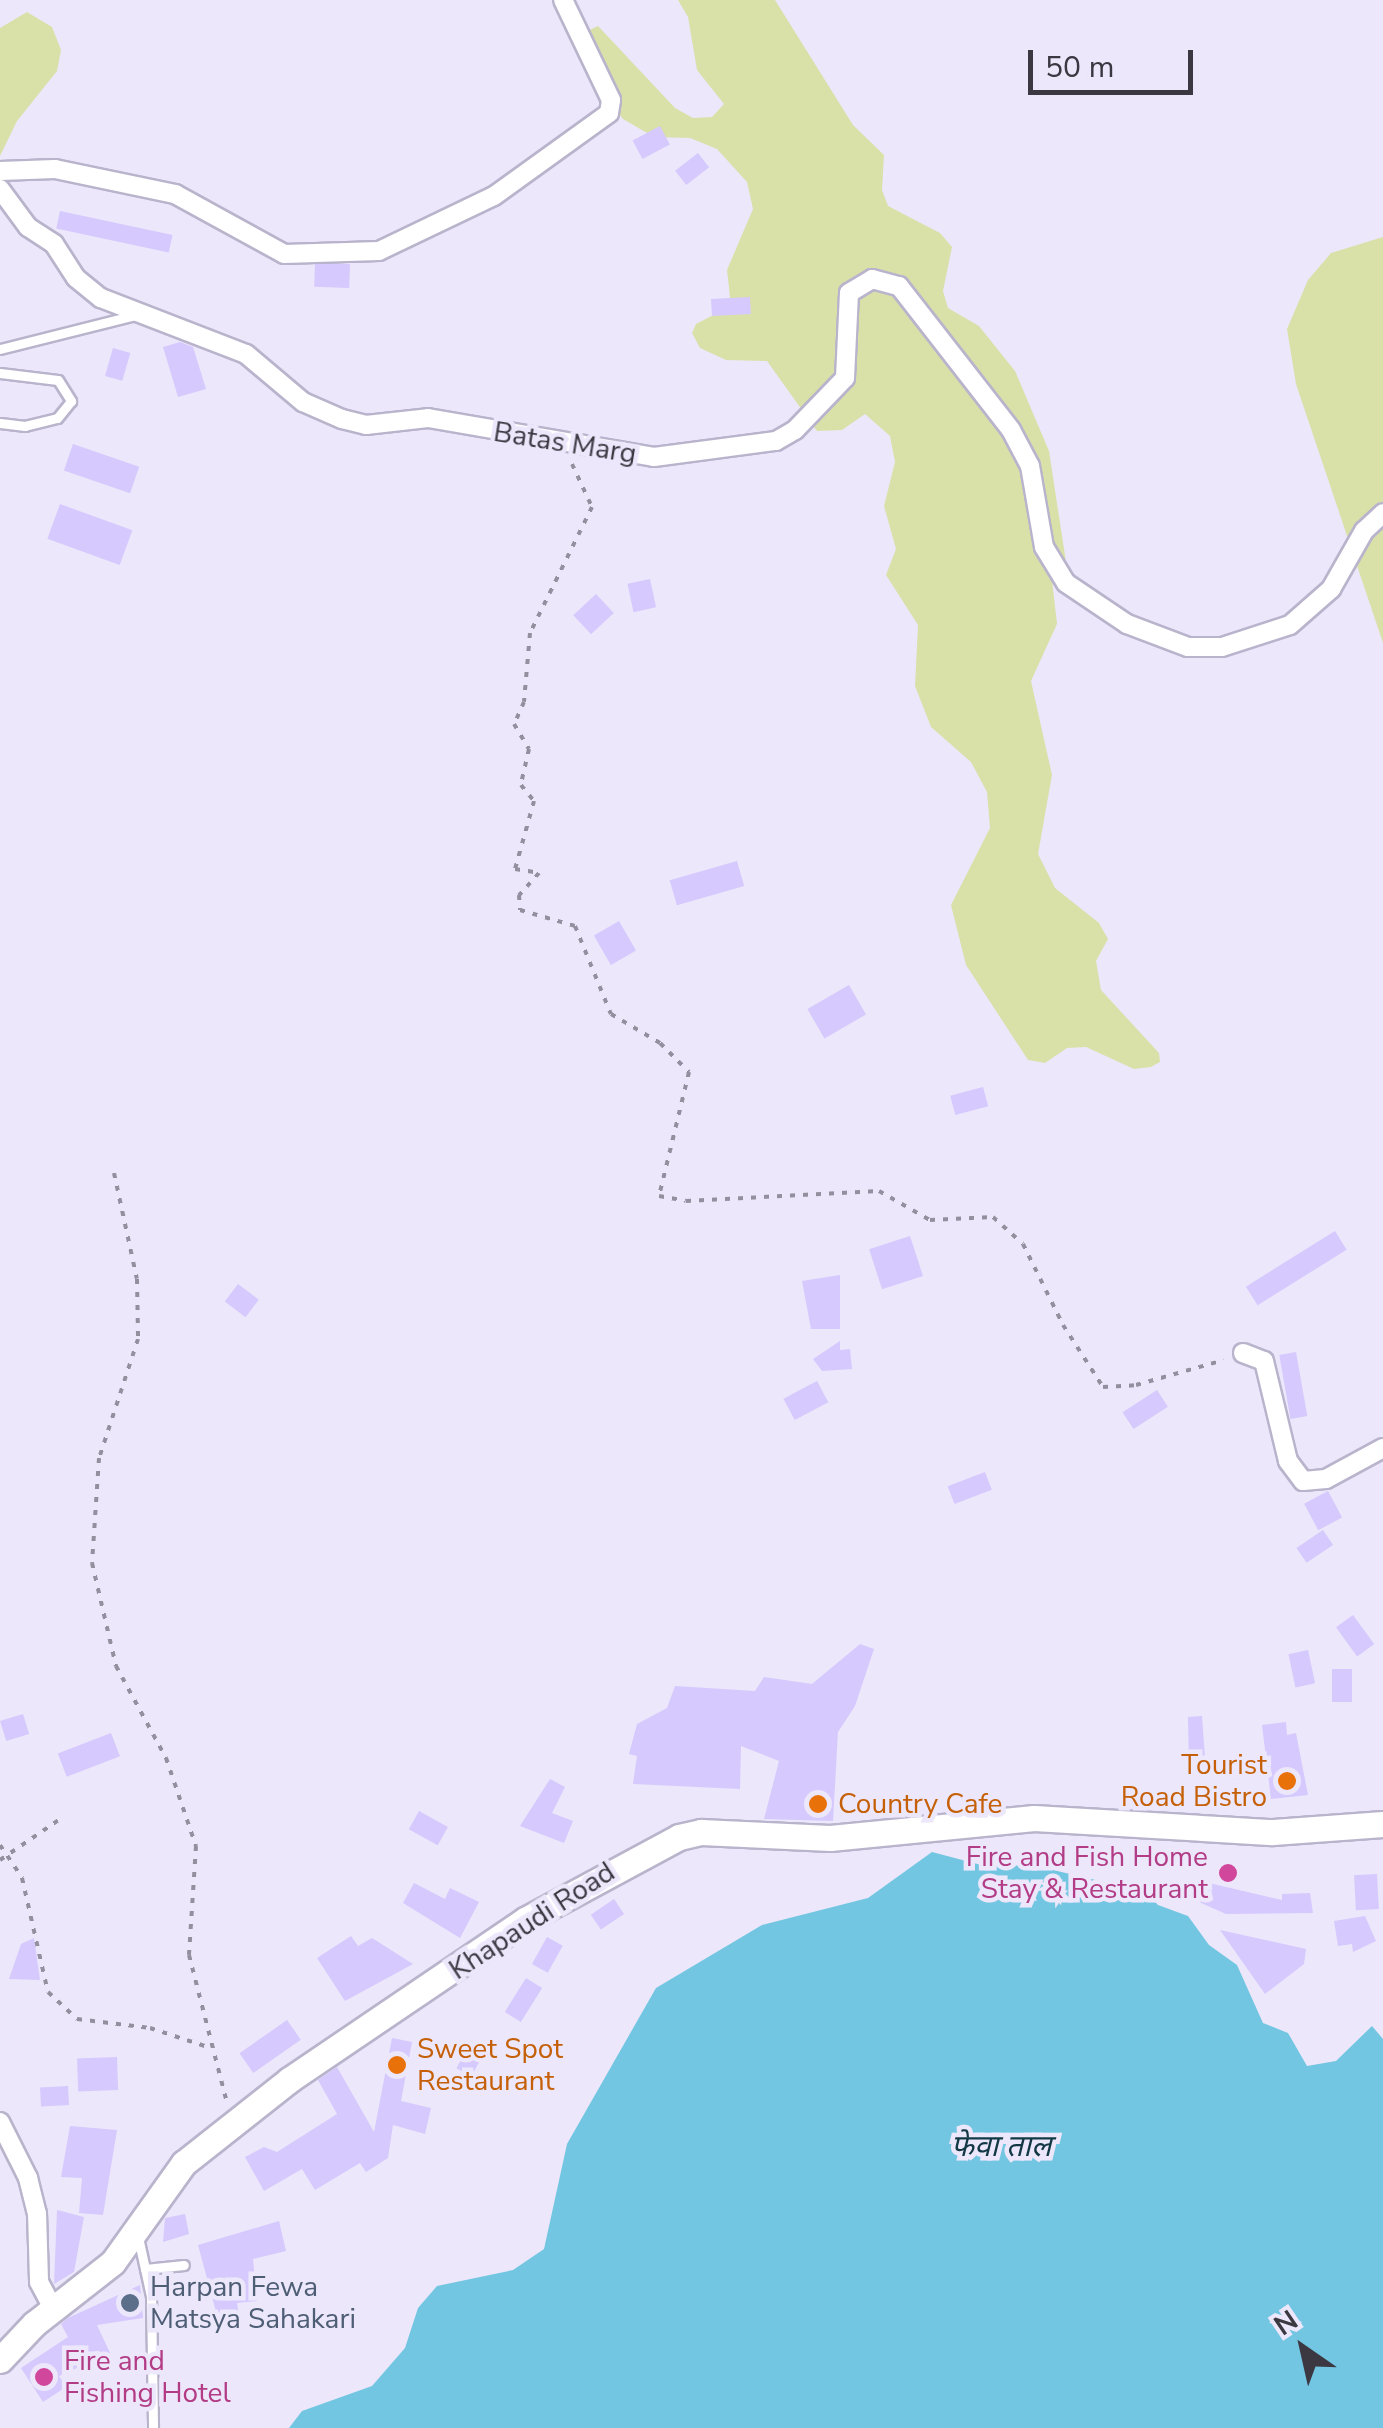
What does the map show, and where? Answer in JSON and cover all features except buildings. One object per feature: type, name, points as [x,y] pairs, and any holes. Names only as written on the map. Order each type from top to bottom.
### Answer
[{"type":"main road","name":"Khapaudi Road","points":[[0,2360],[53,2308],[113,2262],[184,2163],[238,2121],[525,1920],[679,1837],[714,1832],[830,1838],[1034,1818],[1273,1832],[1383,1824]]},
{"type":"street","points":[[0,171],[55,168],[174,194],[284,254],[379,250],[494,196],[609,113],[612,100],[563,0]]},
{"type":"street","name":"Batas Marg","points":[[0,189],[28,228],[54,244],[76,278],[138,314],[246,354],[303,402],[342,419],[366,426],[428,418],[654,457],[776,441],[845,378],[846,301],[855,286],[881,280],[910,296],[1011,430],[1030,466],[1044,547],[1056,570],[1089,602],[1158,639],[1222,647],[1290,625],[1331,589],[1364,531],[1383,513]]},
{"type":"street","points":[[1243,1353],[1264,1362],[1288,1462],[1303,1481],[1326,1479],[1383,1448]]},
{"type":"street","points":[[0,2122],[28,2178],[37,2213],[39,2282],[53,2308]]},
{"type":"lane","points":[[0,349],[138,314]]},
{"type":"lane","points":[[0,372],[58,380],[71,402],[56,418],[25,426],[0,423]]},
{"type":"lane","points":[[136,2228],[145,2270],[153,2428]]},
{"type":"lane","points":[[145,2270],[184,2264]]},
{"type":"path","points":[[570,442],[570,460],[592,506],[527,646],[524,702],[514,724],[530,750],[521,785],[534,801],[515,869],[539,874],[519,895],[520,910],[575,926],[610,1014],[660,1043],[689,1072],[659,1196],[686,1201],[879,1191],[930,1220],[992,1216],[1023,1244],[1104,1387],[1136,1385],[1243,1353]]},
{"type":"path","points":[[114,1174],[137,1279],[138,1339],[99,1458],[92,1563],[116,1666],[166,1758],[196,1846],[189,1954],[218,2085],[238,2121]]},
{"type":"path","points":[[0,1860],[60,1820]]},
{"type":"path","points":[[0,1845],[22,1878],[48,1992],[77,2019],[150,2028],[211,2048]]},
{"type":"green space","points":[[678,0],[775,0],[853,125],[884,155],[882,190],[888,206],[940,233],[952,247],[943,291],[948,308],[979,326],[1015,371],[1049,451],[1072,601],[1062,577],[1052,580],[1057,624],[1031,681],[1052,775],[1038,854],[1055,888],[1099,923],[1108,939],[1096,961],[1101,990],[1159,1053],[1160,1062],[1151,1067],[1134,1069],[1086,1047],[1067,1048],[1045,1063],[1028,1060],[966,965],[951,905],[990,828],[987,792],[971,762],[931,727],[915,686],[918,625],[886,575],[896,549],[884,506],[895,462],[890,436],[865,414],[842,430],[817,431],[767,361],[726,360],[700,348],[692,333],[696,324],[731,306],[727,270],[753,209],[747,182],[717,149],[690,138],[654,137],[623,119],[606,98],[583,33],[598,26],[675,108],[693,118],[712,117],[724,104],[697,70],[688,17]]},
{"type":"green space","points":[[27,12],[52,27],[61,50],[57,71],[17,121],[0,156],[0,28]]},
{"type":"green space","points":[[1383,237],[1383,643],[1296,384],[1287,329],[1308,280],[1331,253]]},
{"type":"water","name":"फेवा ताल","points":[[932,1852],[985,1866],[1032,1865],[1146,1892],[1158,1905],[1188,1916],[1209,1945],[1237,1965],[1263,2023],[1288,2033],[1307,2066],[1336,2061],[1372,2026],[1383,2039],[1383,2428],[289,2428],[302,2411],[372,2386],[405,2348],[418,2308],[437,2286],[513,2270],[544,2249],[567,2144],[656,1988],[762,1925],[868,1898]]},
{"type":"place","name":"Tourist Road Bistro","points":[[1287,1781]]},
{"type":"place","name":"Country Cafe","points":[[818,1804]]},
{"type":"place","name":"Fire and Fish Home Stay & Restaurant","points":[[1228,1873]]},
{"type":"place","name":"Sweet Spot Restaurant","points":[[397,2065]]},
{"type":"place","name":"Harpan Fewa Matsya Sahakari","points":[[130,2303]]},
{"type":"place","name":"Fire and Fishing Hotel","points":[[44,2377]]}]
